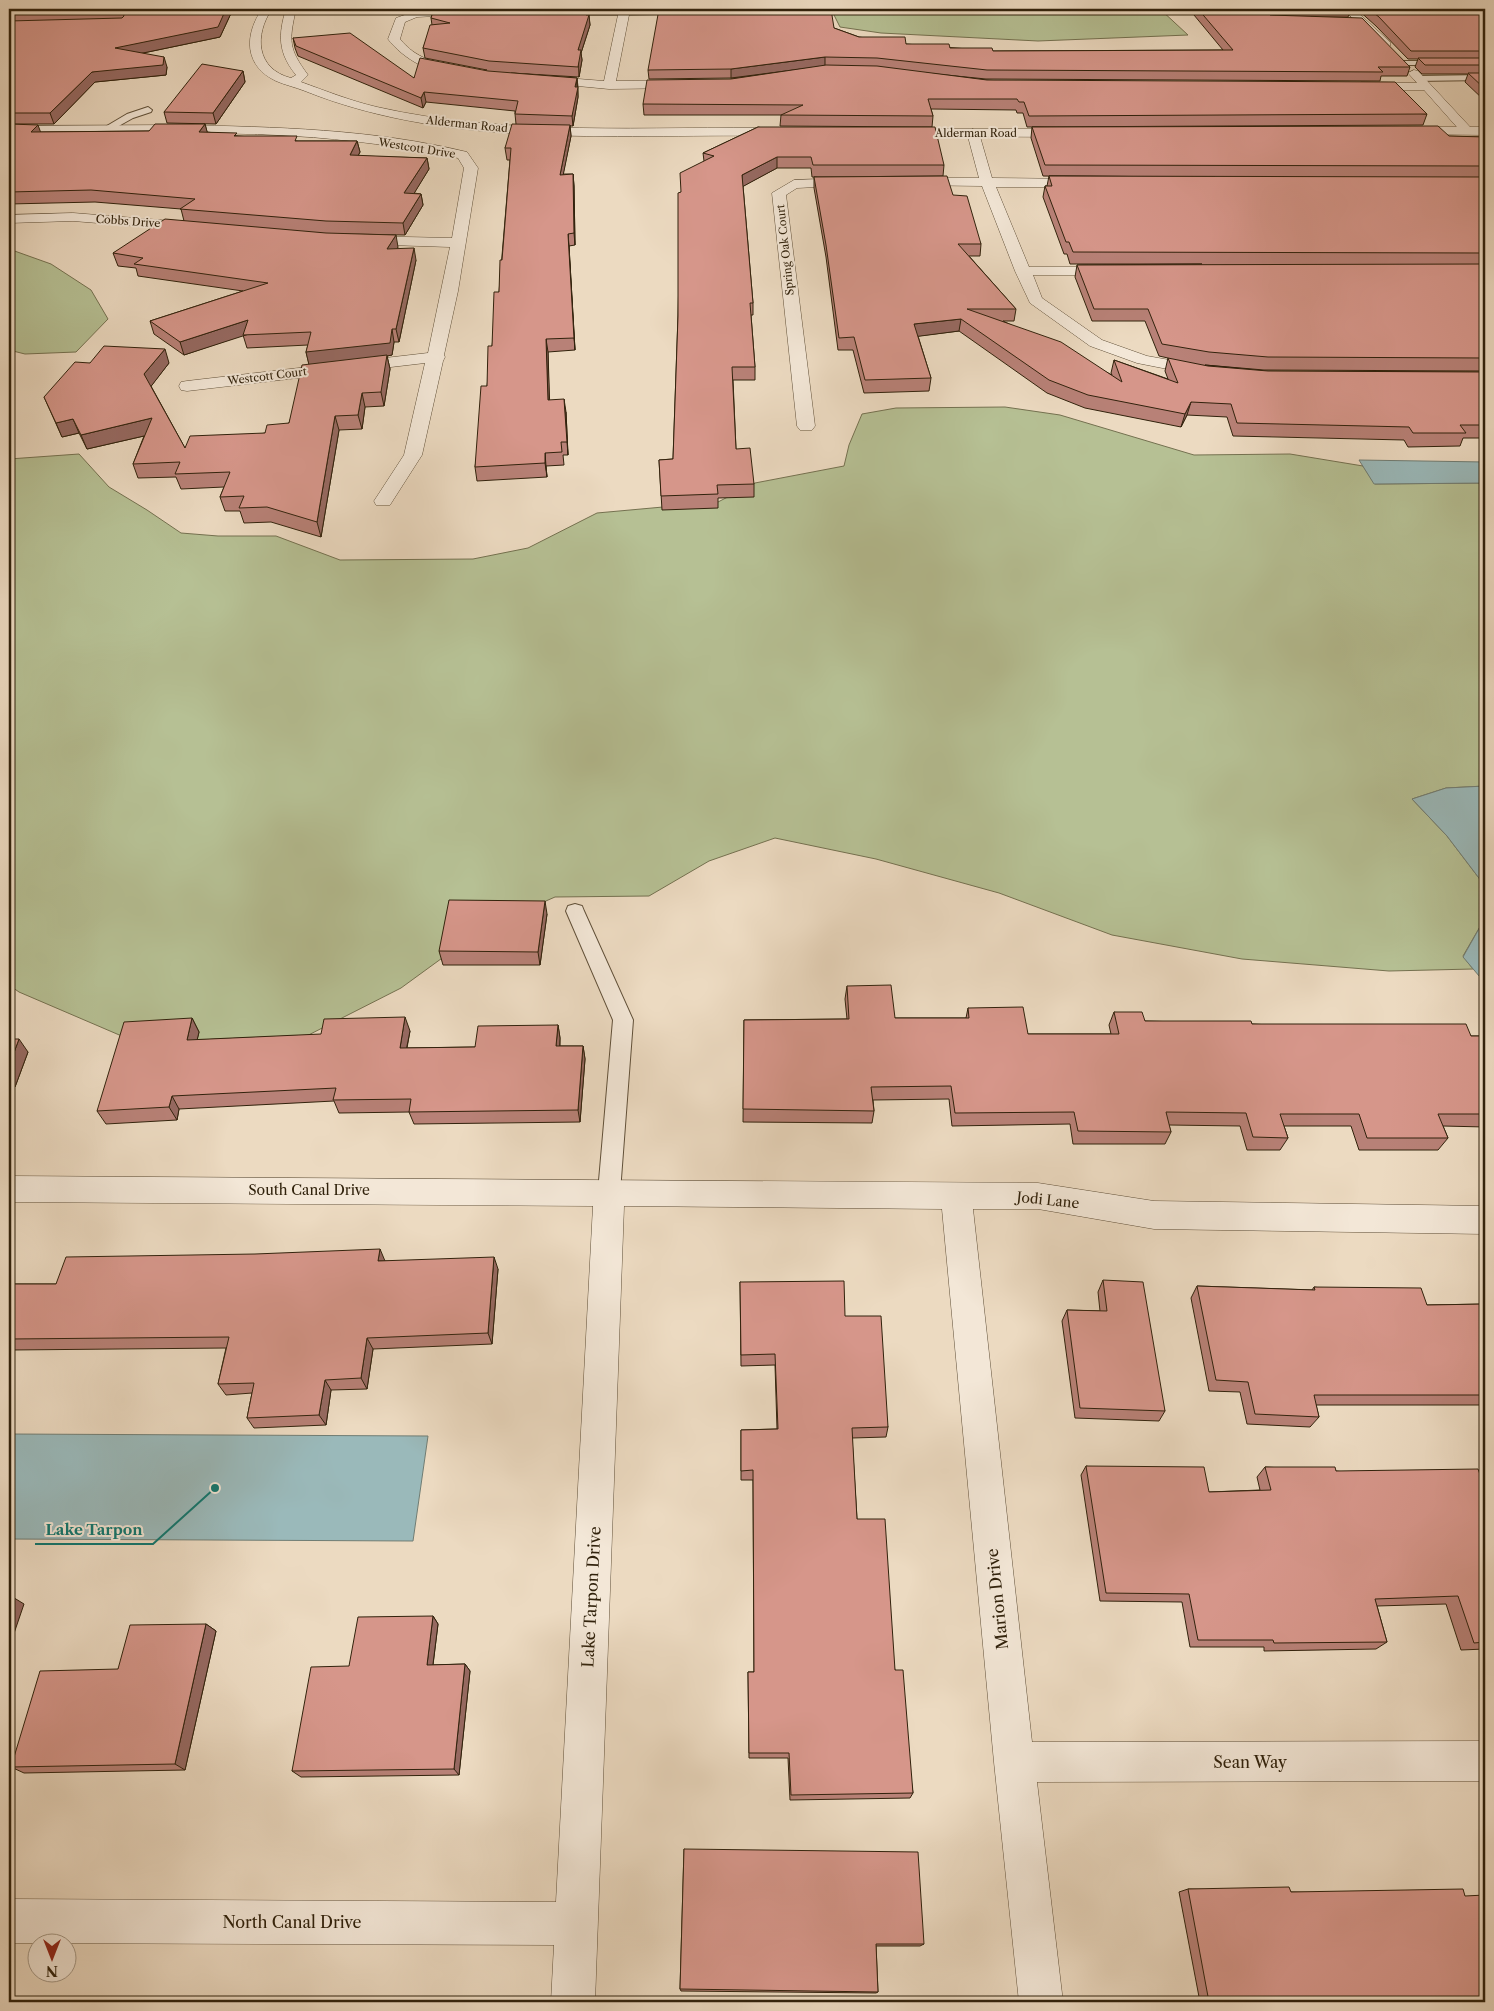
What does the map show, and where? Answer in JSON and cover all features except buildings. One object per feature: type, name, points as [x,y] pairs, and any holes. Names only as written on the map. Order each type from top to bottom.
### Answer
[{"type":"street","name":"Alderman Road","points":[[267,9],[257,22],[253,34],[256,57],[266,68],[278,78],[294,82],[367,110],[485,128],[795,132]]},
{"type":"street","points":[[291,9],[285,29],[284,42],[286,52],[302,75],[294,82]]},
{"type":"street","points":[[1348,9],[1398,56],[1467,131]]},
{"type":"street","points":[[609,85],[624,10]]},
{"type":"street","points":[[538,12],[708,11]]},
{"type":"street","points":[[463,71],[426,65],[405,54],[394,39],[400,20],[416,14],[481,12]]},
{"type":"street","points":[[1344,22],[1364,22]]},
{"type":"street","points":[[529,79],[609,85],[694,84]]},
{"type":"street","points":[[1347,85],[1423,83]]},
{"type":"street","name":"Westcott Drive","points":[[9,130],[268,130],[428,147],[462,155],[471,168],[437,357],[413,455],[383,501]]},
{"type":"street","points":[[1392,131],[1485,131]]},
{"type":"street","name":"Alderman Road","points":[[884,132],[1083,133]]},
{"type":"street","points":[[973,133],[988,182],[1022,271],[1036,300],[1096,343],[1142,360],[1215,373]]},
{"type":"street","name":"Spring Oak Court","points":[[806,426],[779,193],[794,184],[804,182],[868,182]]},
{"type":"street","points":[[898,182],[1097,183]]},
{"type":"street","name":"Cobbs Drive","points":[[9,219],[72,217],[212,228]]},
{"type":"street","points":[[349,239],[458,242]]},
{"type":"street","points":[[1022,271],[1132,271]]},
{"type":"street","name":"Westcott Court","points":[[186,386],[437,357]]},
{"type":"street","name":"South Canal Drive","points":[[9,1189],[610,1192]]},
{"type":"street","name":"Jodi Lane","points":[[610,1192],[1038,1196],[1154,1215],[1485,1220]]},
{"type":"street","name":"Lake Tarpon Drive","points":[[573,2002],[610,1192]]},
{"type":"street","name":"Marion Drive","points":[[956,1195],[1014,1762],[1041,2002]]},
{"type":"street","name":"Sean Way","points":[[1014,1762],[1485,1761]]},
{"type":"street","name":"North Canal Drive","points":[[9,1921],[576,1924]]},
{"type":"lane","points":[[1398,56],[1485,63]]},
{"type":"lane","points":[[1423,83],[1485,78]]},
{"type":"lane","points":[[105,130],[130,116],[148,110]]},
{"type":"lane","points":[[575,911],[583,934],[623,1020],[610,1192]]},
{"type":"green space","points":[[831,9],[1160,9],[1188,35],[1038,41],[881,33],[840,27]]},
{"type":"green space","points":[[9,249],[51,264],[91,290],[108,319],[76,352],[25,354],[9,350]]},
{"type":"green space","points":[[1005,407],[1060,415],[1194,455],[1290,454],[1363,466],[1375,484],[1485,483],[1485,786],[1446,788],[1412,799],[1447,836],[1485,886],[1485,918],[1463,956],[1473,969],[1389,971],[1242,959],[1112,935],[999,893],[876,859],[775,838],[709,861],[649,896],[555,897],[482,929],[401,988],[275,1052],[145,1046],[19,992],[9,985],[9,459],[79,454],[109,487],[181,533],[218,536],[276,536],[340,560],[473,559],[528,548],[597,513],[718,502],[755,483],[844,466],[849,445],[862,414],[896,408]]},
{"type":"water","points":[[1359,460],[1485,462],[1485,483],[1374,484]]},
{"type":"water","points":[[1485,786],[1485,886],[1447,836],[1412,799],[1446,788]]},
{"type":"water","points":[[1485,918],[1485,983],[1463,957]]},
{"type":"water","points":[[9,1434],[428,1436],[413,1541],[9,1539]]},
{"type":"place","name":"Lake Tarpon","points":[[215,1488]]}]
